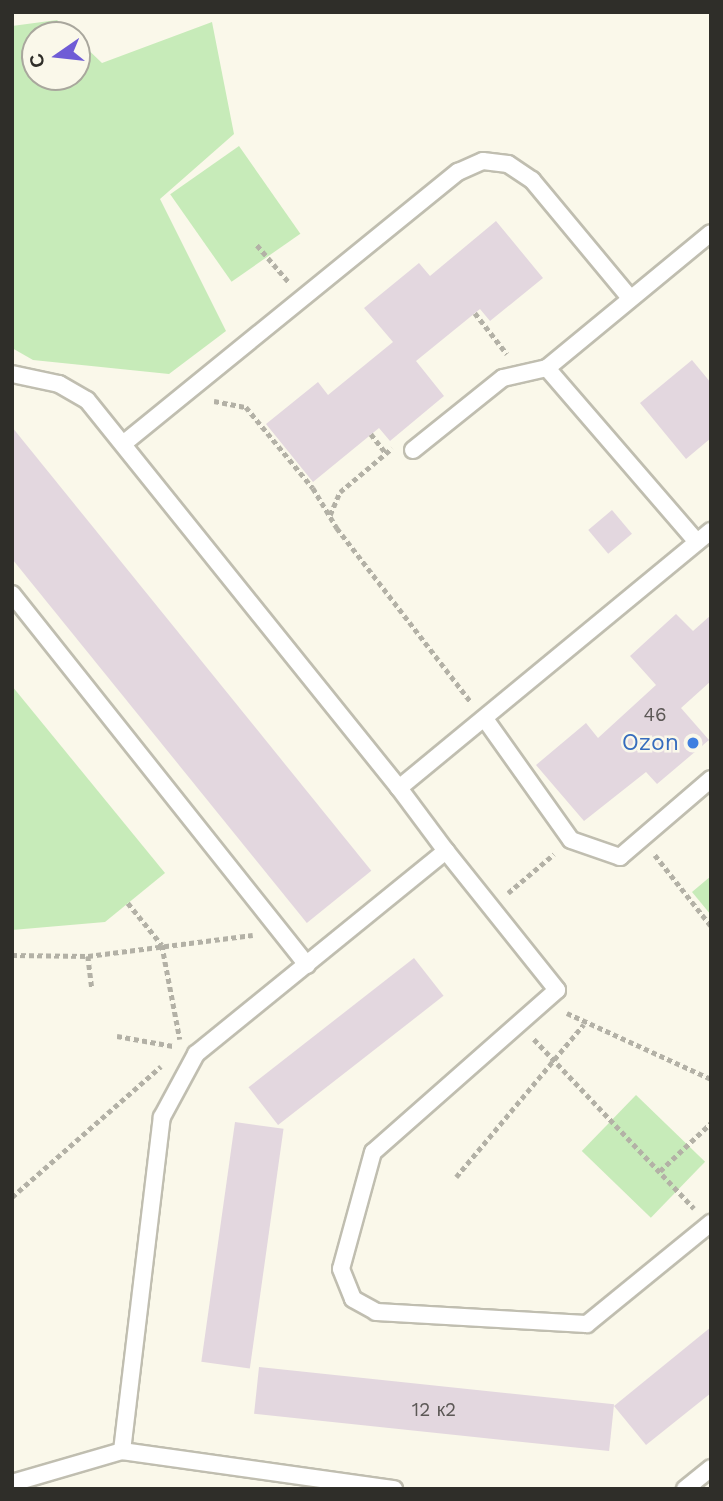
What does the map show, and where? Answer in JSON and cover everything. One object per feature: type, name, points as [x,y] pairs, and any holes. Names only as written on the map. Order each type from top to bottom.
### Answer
[{"type":"lane","points":[[123,444],[304,301],[458,172],[483,160],[508,164],[532,180],[629,299]]},
{"type":"lane","points":[[413,450],[503,378],[547,368],[711,233]]},
{"type":"lane","points":[[547,368],[697,542]]},
{"type":"lane","points":[[12,374],[59,384],[87,400],[399,788],[557,990],[373,1152],[341,1269],[353,1299],[376,1312],[587,1324],[710,1224]]},
{"type":"lane","points":[[399,788],[711,531]]},
{"type":"lane","points":[[12,594],[307,965]]},
{"type":"lane","points":[[485,719],[571,839],[620,857],[711,779]]},
{"type":"lane","points":[[122,1451],[162,1117],[196,1054],[446,851]]},
{"type":"lane","points":[[12,1483],[122,1451],[394,1489]]},
{"type":"lane","points":[[685,1489],[711,1468]]},
{"type":"path","points":[[257,245],[304,301]]},
{"type":"path","points":[[475,313],[522,374]]},
{"type":"path","points":[[184,395],[246,407],[313,488],[330,516],[485,719]]},
{"type":"path","points":[[371,435],[386,453]]},
{"type":"path","points":[[330,516],[340,492],[394,446],[413,450]]},
{"type":"path","points":[[491,907],[571,839]]},
{"type":"path","points":[[641,839],[711,926]]},
{"type":"path","points":[[128,902],[162,945],[182,1048]]},
{"type":"path","points":[[12,955],[88,956],[162,945],[282,934]]},
{"type":"path","points":[[88,956],[92,989]]},
{"type":"path","points":[[545,1000],[584,1024],[711,1079]]},
{"type":"path","points":[[519,1023],[710,1224]]},
{"type":"path","points":[[456,1177],[552,1058],[584,1024]]},
{"type":"path","points":[[117,1035],[182,1048]]},
{"type":"path","points":[[12,1197],[182,1048]]},
{"type":"path","points":[[660,1171],[711,1123]]},
{"type":"green space","points":[[212,22],[234,134],[160,199],[226,331],[169,374],[33,360],[12,348],[12,26],[21,25],[21,91],[91,91],[91,52],[102,63]]},
{"type":"green space","points":[[239,146],[300,234],[232,282],[170,194]]},
{"type":"green space","points":[[12,686],[165,873],[105,922],[12,930]]},
{"type":"green space","points":[[711,876],[711,915],[692,892]]},
{"type":"green space","points":[[636,1095],[705,1162],[651,1218],[582,1151]]},
{"type":"building","points":[[496,221],[543,278],[490,321],[480,309],[416,361],[444,396],[390,441],[379,428],[313,482],[266,424],[318,382],[328,395],[393,342],[364,308],[419,263],[430,276]]},
{"type":"building","points":[[692,360],[711,383],[711,438],[686,459],[640,403]]},
{"type":"building","points":[[12,427],[371,871],[307,923],[12,559]]},
{"type":"building","points":[[612,510],[632,534],[608,554],[588,530]]},
{"type":"building","points":[[676,614],[693,631],[711,615],[711,681],[681,708],[709,740],[657,784],[646,772],[584,821],[536,765],[586,723],[598,738],[656,685],[630,656]]},
{"type":"building","points":[[414,958],[444,996],[278,1125],[249,1087]]},
{"type":"building","points":[[235,1122],[284,1129],[250,1368],[201,1362]]},
{"type":"building","points":[[711,1327],[711,1393],[646,1445],[614,1406]]},
{"type":"building","points":[[259,1367],[614,1404],[609,1451],[254,1414]]},
{"type":"place","name":"Ozon","points":[[693,743]]}]
